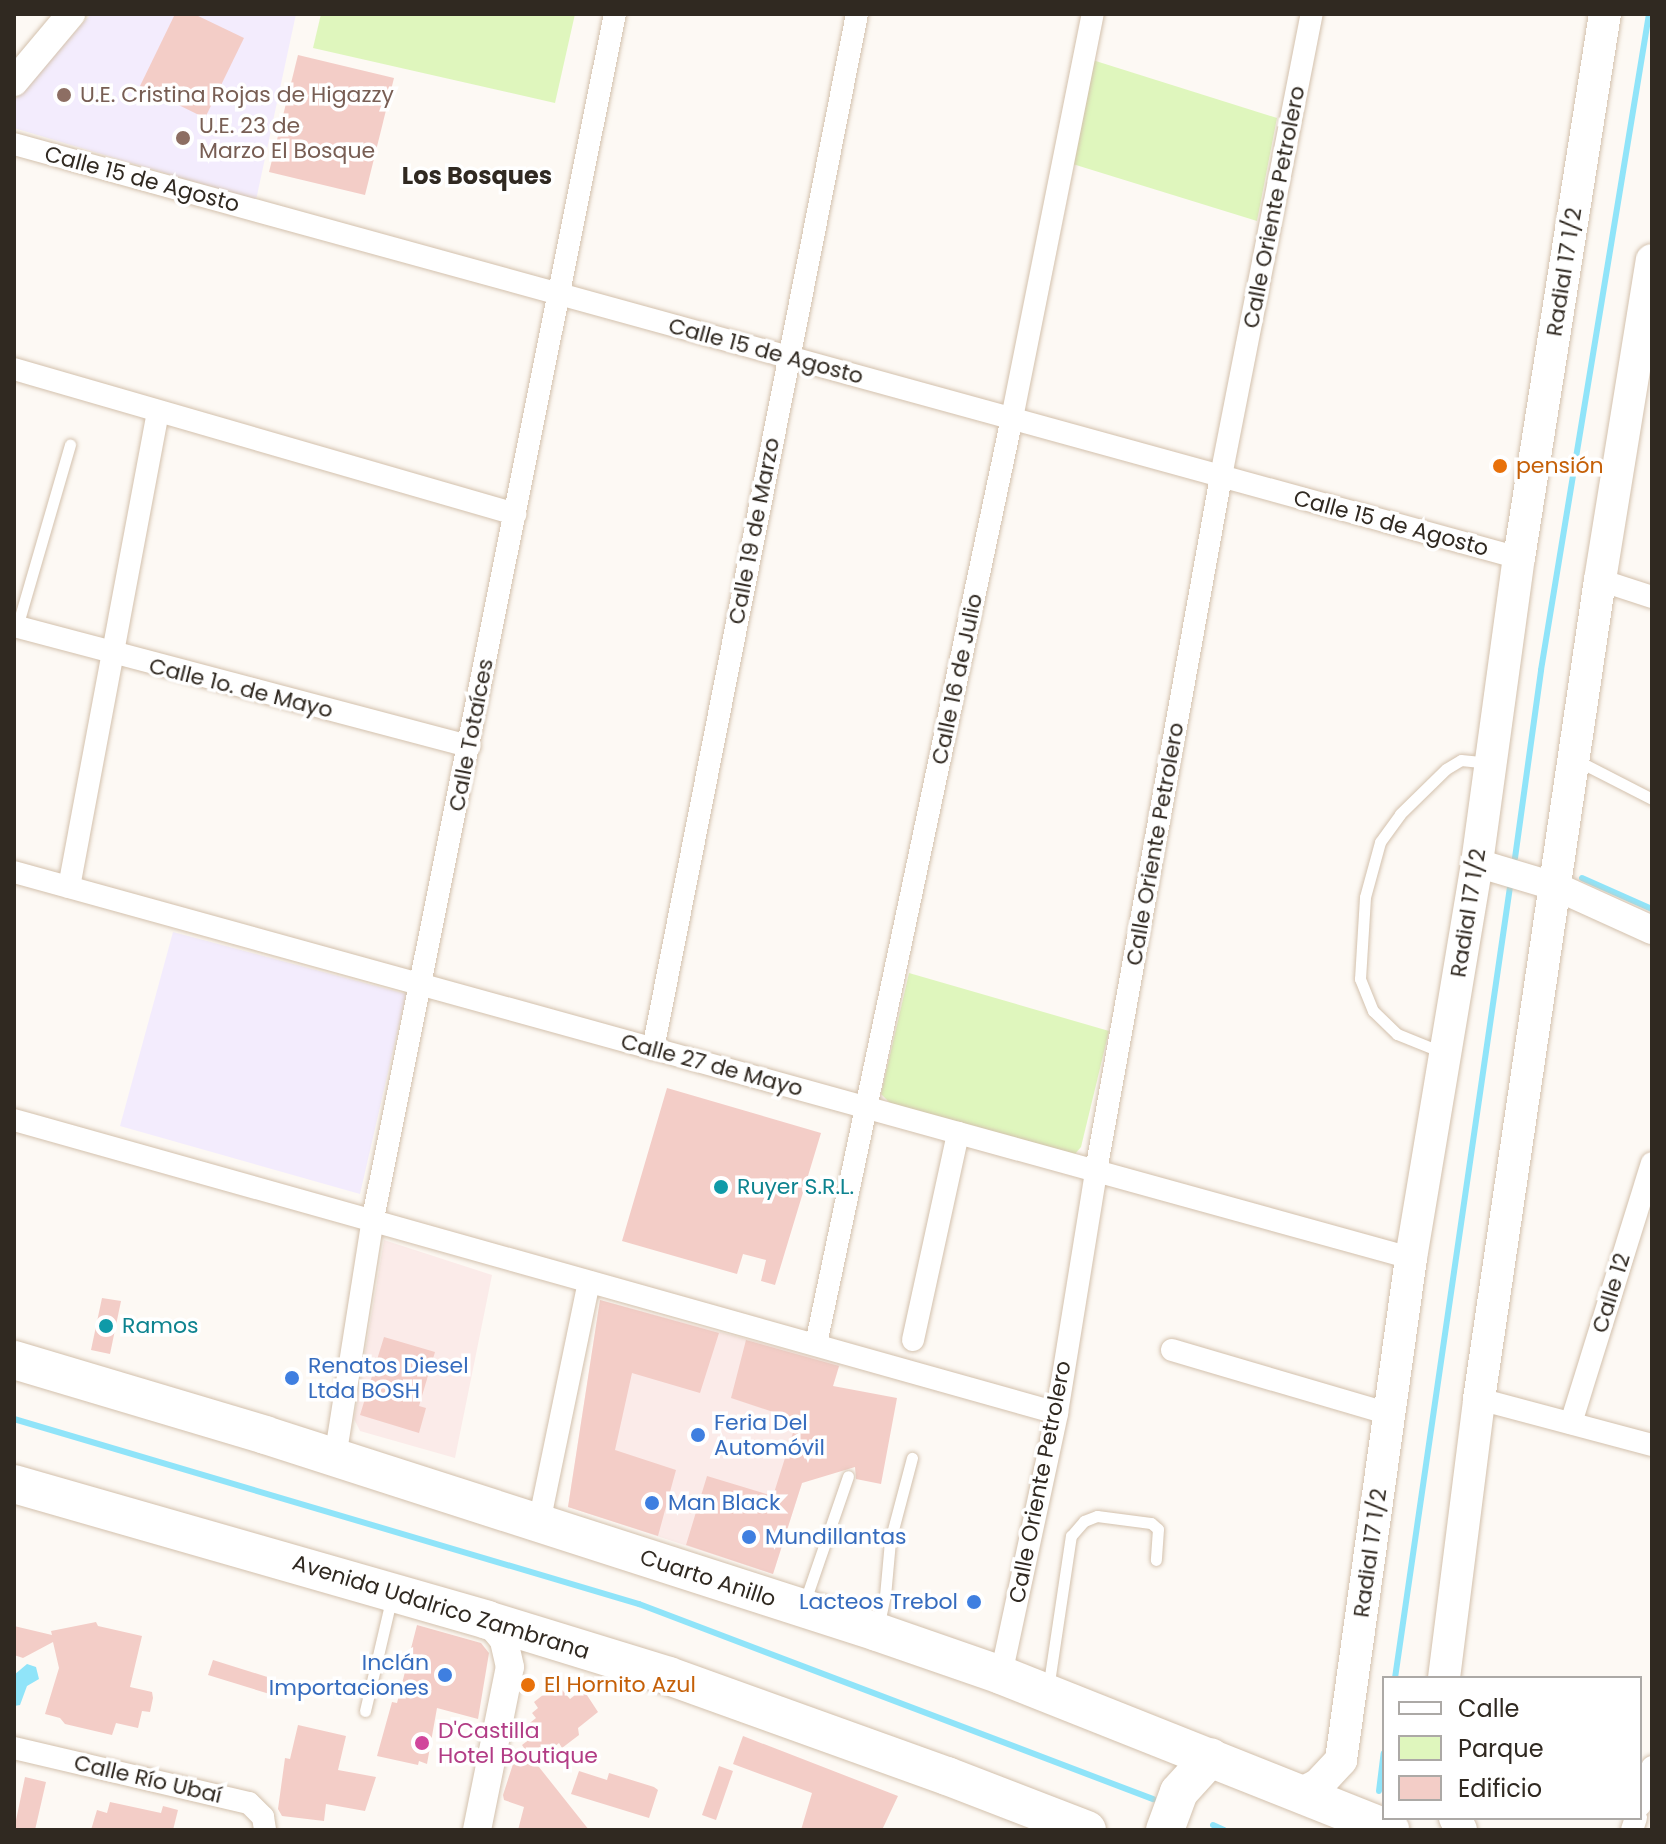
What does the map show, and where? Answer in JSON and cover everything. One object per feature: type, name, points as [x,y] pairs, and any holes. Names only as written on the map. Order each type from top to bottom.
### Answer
[{"type":"highway","name":"Cuarto Anillo","points":[[14,1360],[335,1458],[877,1632],[1048,1694],[1200,1767],[1302,1793],[1390,1830]]},
{"type":"highway","name":"Avenida Udalrico Zambrana","points":[[14,1484],[393,1592],[669,1676],[1087,1830]]},
{"type":"highway","points":[[1165,1830],[1174,1802],[1200,1767]]},
{"type":"main road","name":"Radial 17 1/2","points":[[1302,1793],[1318,1785],[1341,1760],[1411,1258],[1477,863],[1519,558],[1605,14]]},
{"type":"main road","points":[[1444,1676],[1479,1399],[1600,580],[1652,260]]},
{"type":"street","points":[[14,82],[71,14]]},
{"type":"street","name":"Calle Totaíces","points":[[335,1458],[373,1218],[615,14]]},
{"type":"street","name":"Calle 19 de Marzo","points":[[653,1049],[857,14]]},
{"type":"street","name":"Calle 16 de Julio","points":[[816,1344],[1012,418],[1093,14]]},
{"type":"street","name":"Calle Oriente Petrolero","points":[[1001,1675],[1057,1413],[1096,1171],[1221,476],[1312,14]]},
{"type":"street","name":"Calle 15 de Agosto","points":[[14,144],[1519,558]]},
{"type":"street","points":[[14,369],[515,514]]},
{"type":"street","points":[[69,887],[158,413]]},
{"type":"street","points":[[1600,580],[1652,597]]},
{"type":"street","name":"Calle 1o. de Mayo","points":[[15,626],[113,655],[469,746]]},
{"type":"street","points":[[1477,863],[1557,887],[1652,930]]},
{"type":"street","name":"Calle 27 de Mayo","points":[[14,872],[1411,1258]]},
{"type":"street","points":[[14,1120],[373,1218],[1057,1413]]},
{"type":"street","points":[[913,1340],[958,1133]]},
{"type":"street","name":"Calle 12","points":[[1571,1423],[1652,1163]]},
{"type":"street","points":[[539,1523],[589,1282]]},
{"type":"street","points":[[1172,1350],[1389,1414]]},
{"type":"street","points":[[1479,1399],[1652,1445]]},
{"type":"street","points":[[477,1830],[510,1667],[504,1640],[487,1620]]},
{"type":"street","points":[[510,1667],[524,1648],[544,1637]]},
{"type":"street","name":"Calle Río Ubaí","points":[[14,1748],[249,1803],[263,1817],[265,1830]]},
{"type":"street","points":[[1642,1799],[1652,1767]]},
{"type":"lane","points":[[15,626],[70,445]]},
{"type":"lane","points":[[1575,759],[1652,799]]},
{"type":"lane","points":[[1445,1053],[1397,1034],[1373,1011],[1360,979],[1365,897],[1380,842],[1400,814],[1446,769],[1461,760],[1491,763]]},
{"type":"lane","points":[[877,1632],[885,1596],[890,1541],[912,1458]]},
{"type":"lane","points":[[802,1609],[848,1476]]},
{"type":"lane","points":[[1048,1694],[1071,1536],[1084,1521],[1097,1516],[1151,1523],[1158,1529],[1156,1560]]},
{"type":"lane","points":[[365,1711],[393,1592]]},
{"type":"shaded area","points":[[91,14],[296,14],[256,200],[14,128],[14,101]]},
{"type":"shaded area","points":[[173,932],[406,994],[360,1194],[120,1126]]},
{"type":"shaded area","points":[[384,1240],[492,1275],[455,1458],[360,1431],[354,1419]]},
{"type":"shaded area","name":"Feria Del Automóvil","points":[[600,1300],[840,1364],[773,1574],[568,1507]]},
{"type":"green space","points":[[321,14],[575,14],[555,103],[313,48]]},
{"type":"green space","points":[[1083,57],[1277,118],[1257,221],[1063,161]]},
{"type":"green space","points":[[909,973],[1109,1031],[1081,1147],[1075,1154],[1067,1157],[890,1103],[881,1094]]},
{"type":"water","points":[[27,1664],[36,1667],[39,1679],[27,1686],[20,1705],[14,1706],[14,1675]]},
{"type":"building","points":[[175,14],[194,14],[244,38],[205,118],[140,86]]},
{"type":"building","points":[[298,55],[394,78],[365,195],[269,172]]},
{"type":"building","name":"Ruyer S.R.L.","points":[[667,1088],[821,1133],[775,1285],[761,1281],[766,1260],[743,1254],[737,1274],[622,1241]]},
{"type":"building","name":"Ramos","points":[[102,1298],[121,1301],[110,1354],[91,1350]]},
{"type":"building","points":[[600,1300],[719,1333],[700,1393],[632,1373],[615,1450],[676,1470],[658,1536],[568,1507]]},
{"type":"building","points":[[384,1337],[435,1352],[419,1406],[426,1408],[419,1433],[360,1415]]},
{"type":"building","points":[[746,1340],[839,1366],[833,1386],[897,1398],[881,1484],[856,1479],[855,1467],[802,1483],[773,1574],[686,1545],[707,1476],[773,1496],[797,1420],[731,1398]]},
{"type":"building","points":[[96,1622],[98,1626],[142,1636],[130,1687],[152,1692],[153,1698],[150,1712],[142,1711],[138,1728],[116,1723],[112,1735],[65,1724],[60,1718],[45,1714],[59,1668],[53,1642],[23,1658],[14,1655],[14,1626],[52,1635],[51,1631]]},
{"type":"building","name":"Inclán Importaciones","points":[[417,1625],[481,1643],[489,1653],[478,1719],[437,1708],[427,1764],[419,1761],[418,1765],[377,1756],[392,1702],[397,1703]]},
{"type":"building","points":[[213,1660],[280,1681],[276,1696],[208,1675]]},
{"type":"building","points":[[557,1684],[570,1699],[583,1689],[598,1712],[578,1728],[579,1735],[562,1748],[559,1743],[535,1762],[589,1830],[518,1830],[524,1807],[504,1800],[503,1795],[514,1761],[526,1751],[522,1745],[531,1738],[526,1726],[536,1718],[532,1713],[538,1708],[534,1702]]},
{"type":"building","points":[[298,1725],[346,1736],[338,1770],[376,1777],[365,1811],[326,1804],[324,1821],[282,1816],[278,1809],[285,1758],[290,1759]]},
{"type":"building","points":[[743,1736],[898,1796],[882,1830],[801,1830],[812,1793],[733,1764]]},
{"type":"building","points":[[719,1766],[733,1771],[716,1820],[702,1815]]},
{"type":"building","points":[[579,1771],[607,1780],[609,1773],[654,1787],[658,1790],[649,1818],[571,1794]]},
{"type":"building","points":[[25,1777],[46,1782],[35,1830],[14,1830]]},
{"type":"building","points":[[110,1802],[161,1813],[163,1806],[178,1810],[173,1830],[91,1830],[97,1810],[107,1813]]},
{"type":"waterway","points":[[1515,858],[1541,670],[1649,14]]},
{"type":"waterway","points":[[1582,878],[1652,909]]},
{"type":"waterway","points":[[1395,1676],[1510,887]]},
{"type":"waterway","points":[[14,1419],[639,1604],[1153,1799]]},
{"type":"waterway","points":[[1379,1791],[1382,1768]]},
{"type":"waterway","points":[[1213,1825],[1224,1830]]},
{"type":"place","name":"U.E. Cristina Rojas de Higazzy","points":[[64,95]]},
{"type":"place","name":"U.E. 23 de Marzo El Bosque","points":[[183,138]]},
{"type":"place","name":"pensión","points":[[1500,466]]},
{"type":"place","name":"Ruyer S.R.L.","points":[[721,1187]]},
{"type":"place","name":"Ramos","points":[[106,1326]]},
{"type":"place","name":"Renatos Diesel Ltda BOSH","points":[[292,1378]]},
{"type":"place","name":"Feria Del Automóvil","points":[[698,1435]]},
{"type":"place","name":"Man Black","points":[[652,1503]]},
{"type":"place","name":"Mundillantas","points":[[749,1537]]},
{"type":"place","name":"Lacteos Trebol","points":[[974,1602]]},
{"type":"place","name":"Inclán Importaciones","points":[[445,1675]]},
{"type":"place","name":"El Hornito Azul","points":[[528,1685]]},
{"type":"place","name":"D'Castilla Hotel Boutique","points":[[422,1743]]},
{"type":"district","name":"Los Bosques","points":[[477,176]]}]
